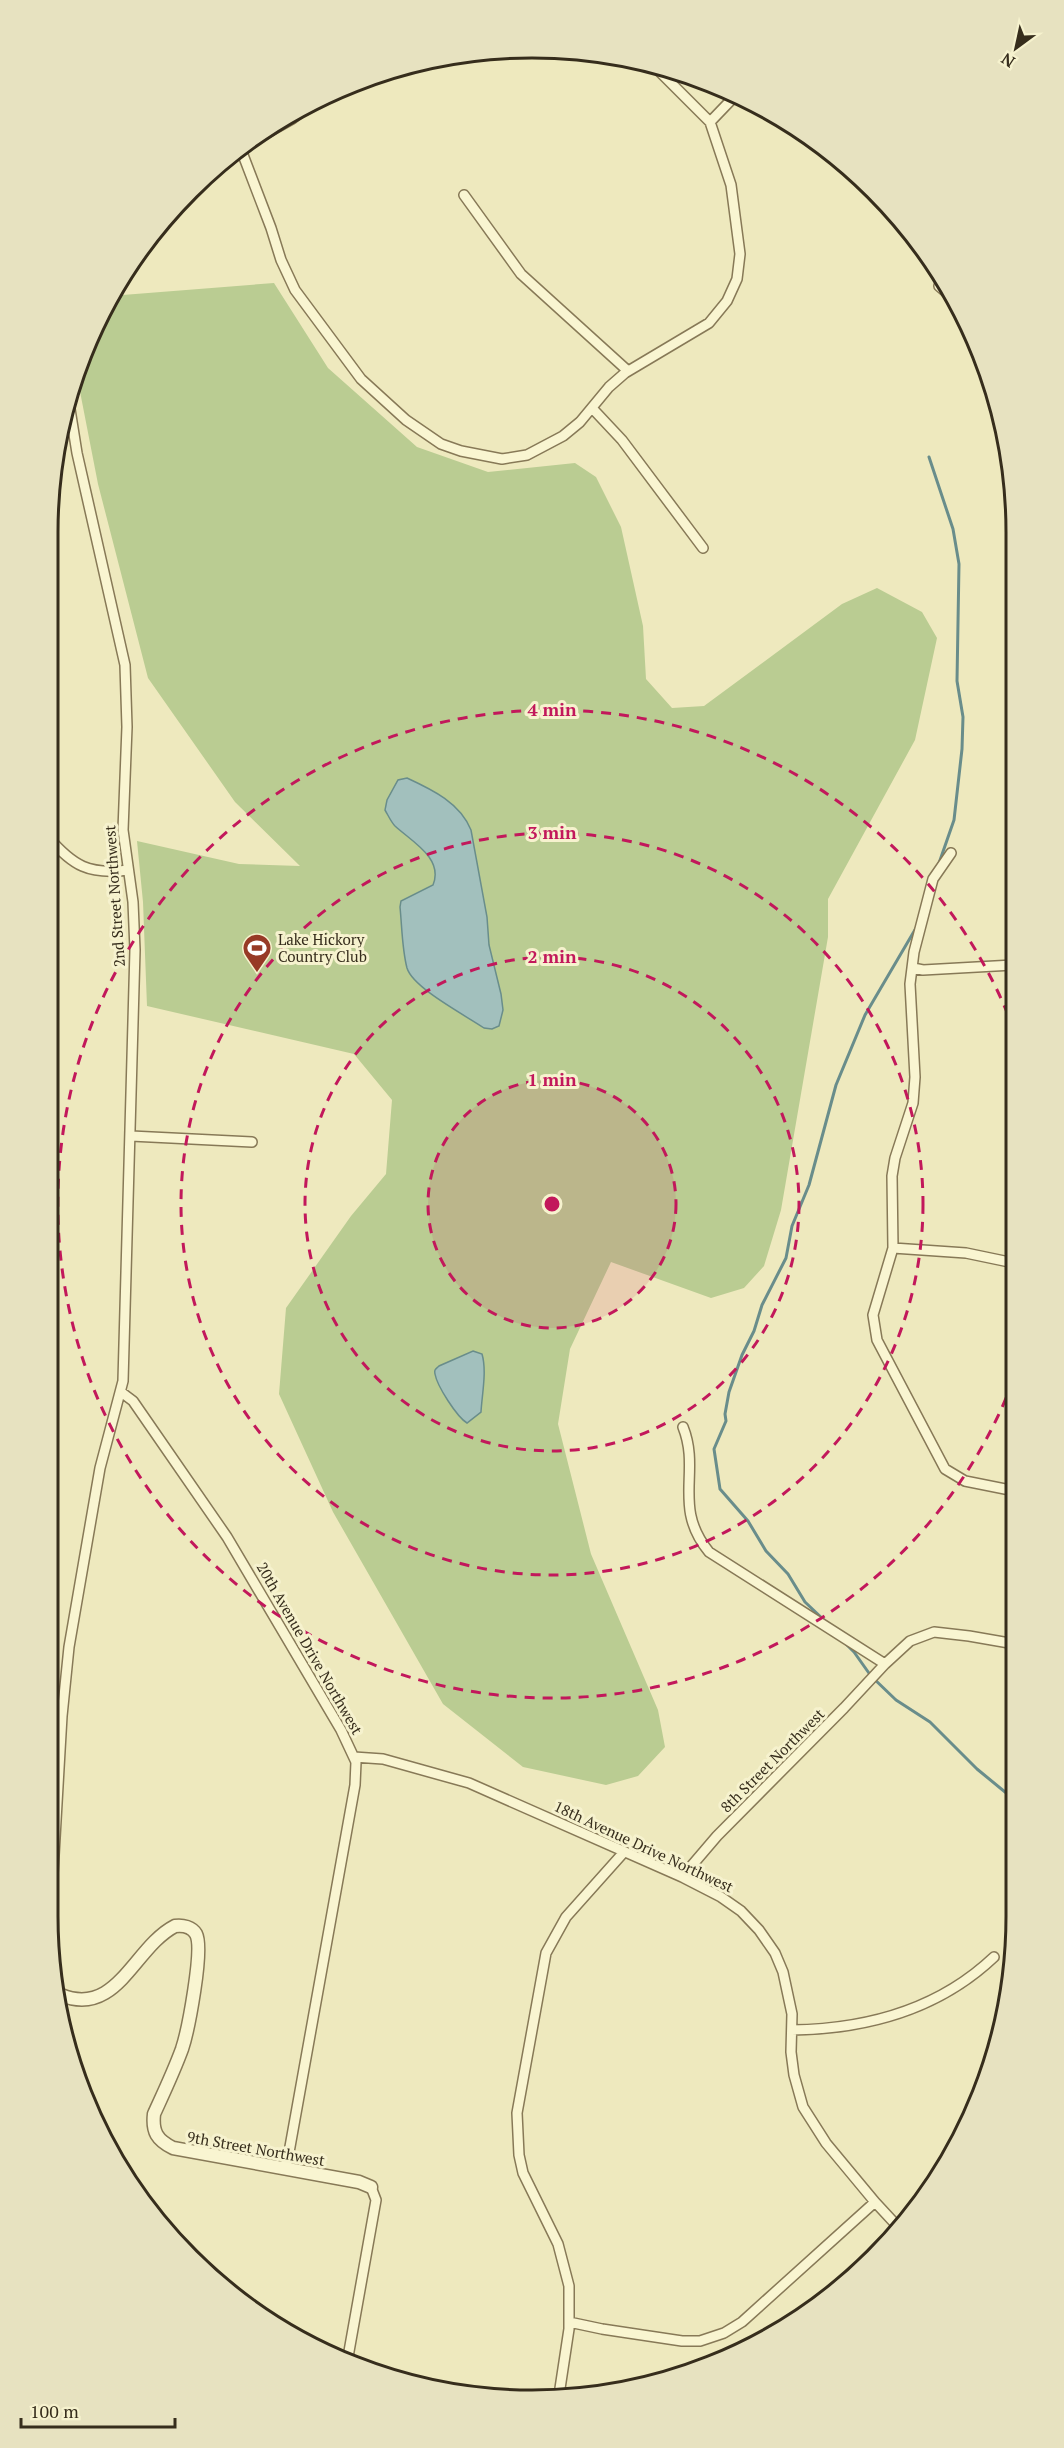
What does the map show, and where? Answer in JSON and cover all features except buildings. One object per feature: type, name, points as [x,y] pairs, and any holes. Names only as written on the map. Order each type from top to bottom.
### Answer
[{"type":"street","points":[[242,158],[272,228],[281,260],[295,290],[355,373],[406,420],[441,444],[461,451],[502,459],[527,455],[549,444],[580,422],[609,387],[628,370],[709,323],[727,300],[737,279],[740,254],[731,185],[710,122],[667,79]]},
{"type":"street","points":[[710,122],[729,102]]},
{"type":"street","points":[[464,195],[521,274],[628,370]]},
{"type":"street","points":[[592,408],[622,440],[703,548]]},
{"type":"street","name":"2nd Street Northwest","points":[[58,1786],[69,1647],[100,1468],[110,1425],[121,1392],[124,1371],[135,950],[123,830],[127,726],[125,665],[72,422]]},
{"type":"street","points":[[58,849],[80,866],[101,872],[128,870]]},
{"type":"street","points":[[951,853],[933,879],[914,952],[910,984],[915,1077],[913,1103],[895,1158],[892,1176],[893,1248],[873,1315],[877,1340],[945,1469],[964,1481],[1006,1489]]},
{"type":"street","points":[[913,968],[923,970],[1006,965]]},
{"type":"street","points":[[131,1136],[252,1142]]},
{"type":"street","points":[[893,1248],[966,1253],[1006,1261]]},
{"type":"street","name":"20th Avenue Drive Northwest","points":[[121,1392],[133,1401],[227,1536],[341,1730],[354,1757],[357,1772],[355,1785],[286,2169]]},
{"type":"street","points":[[682,1427],[688,1440],[690,1454],[688,1503],[696,1534],[709,1552],[885,1664]]},
{"type":"street","name":"8th Street Northwest","points":[[682,1877],[717,1836],[910,1641],[934,1632],[1006,1642]]},
{"type":"street","name":"18th Avenue Drive Northwest","points":[[354,1757],[383,1760],[469,1783],[682,1877],[733,1905],[759,1930],[775,1953],[783,1972],[789,1996],[794,2075],[803,2107],[826,2143],[893,2222]]},
{"type":"street","points":[[560,2388],[569,2322],[569,2286],[563,2260],[550,2227],[523,2173],[519,2155],[516,2113],[546,1953],[566,1917],[624,1851]]},
{"type":"street","name":"9th Street Northwest","points":[[66,1996],[81,2000],[103,1995],[119,1982],[156,1938],[176,1926],[192,1929],[196,1934],[198,1946],[191,2004],[183,2046],[154,2114],[155,2133],[162,2143],[173,2148],[359,2182],[371,2187]]},
{"type":"street","points":[[792,2030],[826,2030],[856,2026],[910,2011],[962,1984],[994,1957]]},
{"type":"street","points":[[349,2352],[376,2200],[371,2187]]},
{"type":"street","points":[[569,2322],[602,2330],[682,2341],[700,2341],[718,2336],[742,2322],[874,2202]]},
{"type":"green space","name":"Lake Hickory Country Club","points":[[274,283],[328,368],[417,447],[488,472],[575,463],[596,477],[621,527],[643,626],[646,679],[672,708],[704,706],[842,604],[877,588],[922,612],[937,638],[915,740],[828,899],[828,937],[781,1210],[764,1266],[744,1288],[711,1298],[611,1262],[570,1349],[558,1424],[591,1554],[658,1710],[665,1747],[638,1776],[606,1785],[523,1767],[443,1704],[333,1512],[279,1394],[286,1308],[351,1216],[386,1174],[392,1100],[354,1054],[147,1006],[143,902],[137,841],[239,864],[300,866],[235,802],[148,678],[98,484],[80,392],[107,323],[122,295]]},
{"type":"water","points":[[407,778],[445,798],[460,812],[471,830],[487,917],[489,945],[503,1010],[499,1026],[492,1029],[484,1028],[429,992],[411,976],[407,968],[402,938],[401,901],[433,885],[435,875],[430,858],[395,826],[385,810],[387,800],[398,780]]},
{"type":"water","points":[[473,1351],[482,1354],[484,1383],[481,1412],[467,1423],[448,1401],[439,1386],[435,1371],[439,1366]]},
{"type":"waterway","points":[[929,457],[953,529],[959,564],[957,681],[963,717],[954,820],[938,866]]},
{"type":"waterway","points":[[825,1621],[805,1602],[788,1574],[766,1551],[748,1521],[720,1489],[714,1449],[726,1421],[729,1392],[742,1355],[754,1331],[762,1305],[786,1258],[792,1226],[809,1185],[836,1085],[865,1015],[916,928]]},
{"type":"waterway","points":[[845,1643],[871,1676],[896,1700],[930,1722],[977,1769],[1006,1793]]},
{"type":"place","name":"Lake Hickory Country Club","points":[[257,974]]}]
